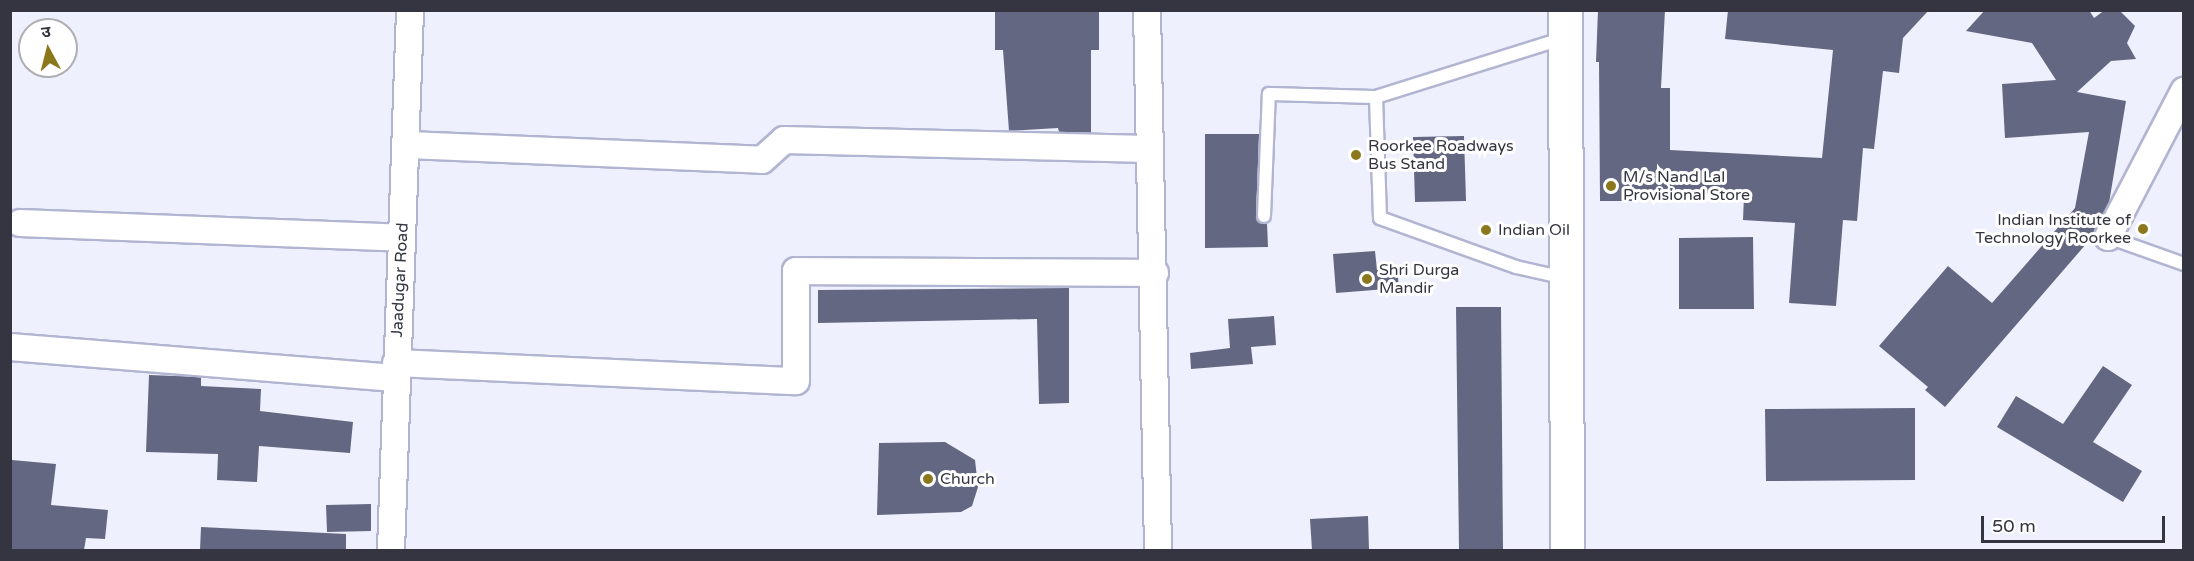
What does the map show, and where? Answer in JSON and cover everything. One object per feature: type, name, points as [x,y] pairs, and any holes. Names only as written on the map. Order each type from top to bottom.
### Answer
[{"type":"main road","points":[[1565,24],[1567,550]]},
{"type":"street","name":"Jaadugar Road","points":[[392,550],[396,371],[408,145],[410,10]]},
{"type":"street","points":[[1147,10],[1148,149],[1155,273],[1158,550]]},
{"type":"street","points":[[2108,237],[2184,91]]},
{"type":"street","points":[[408,145],[762,160],[784,140],[1148,149]]},
{"type":"street","points":[[20,223],[402,238]]},
{"type":"street","points":[[10,347],[396,371],[796,381],[796,271],[1155,273]]},
{"type":"lane","points":[[1264,216],[1269,94],[1376,97],[1565,24]]},
{"type":"lane","points":[[1376,97],[1380,218],[1516,267],[1566,278]]},
{"type":"lane","points":[[2108,237],[2184,264]]},
{"type":"building","points":[[995,10],[1099,10],[1099,50],[1091,50],[1091,133],[1059,132],[1058,128],[1009,131],[1003,50],[995,50]]},
{"type":"building","points":[[1598,10],[1665,10],[1661,88],[1670,88],[1670,150],[1822,158],[1833,50],[1725,39],[1728,10],[1929,10],[1903,38],[1899,73],[1883,71],[1874,149],[1863,148],[1857,221],[1843,220],[1836,306],[1789,303],[1795,223],[1743,220],[1744,195],[1670,191],[1670,201],[1600,201],[1599,62],[1596,62]]},
{"type":"building","points":[[1985,10],[2089,10],[2094,18],[2105,10],[2119,10],[2135,26],[2127,43],[2136,59],[2111,61],[2077,92],[2126,101],[2109,203],[2093,236],[1945,407],[1925,390],[1928,387],[1879,346],[1948,266],[1992,303],[2075,208],[2089,132],[2005,138],[2002,84],[2056,80],[2032,43],[1966,31]]},
{"type":"building","points":[[1205,134],[1259,134],[1256,216],[1257,221],[1267,223],[1268,247],[1205,248]]},
{"type":"building","points":[[1464,136],[1466,201],[1415,202],[1413,137]]},
{"type":"building","points":[[1753,237],[1754,309],[1679,309],[1679,238]]},
{"type":"building","name":"Shri Durga Mandir","points":[[1375,251],[1377,270],[1397,268],[1399,288],[1336,293],[1333,254]]},
{"type":"building","points":[[1069,288],[1069,403],[1039,404],[1037,319],[818,323],[818,290]]},
{"type":"building","points":[[1456,307],[1501,307],[1503,550],[1459,550]]},
{"type":"building","points":[[1274,316],[1276,345],[1251,347],[1253,364],[1191,369],[1190,353],[1230,348],[1228,319]]},
{"type":"building","points":[[2103,366],[2132,385],[2093,442],[2142,471],[2123,502],[1997,427],[2016,396],[2063,424]]},
{"type":"building","points":[[149,375],[201,377],[201,386],[261,389],[260,411],[353,422],[350,453],[259,446],[257,482],[217,480],[218,454],[146,452]]},
{"type":"building","points":[[1915,408],[1915,480],[1766,481],[1765,409]]},
{"type":"building","name":"Church","points":[[945,442],[975,460],[978,487],[972,506],[961,512],[877,515],[879,443]]},
{"type":"building","points":[[12,460],[56,464],[51,505],[108,510],[105,539],[86,538],[84,550],[10,550]]},
{"type":"building","points":[[371,504],[371,531],[327,532],[326,505]]},
{"type":"building","points":[[1368,516],[1369,550],[1312,550],[1310,519]]},
{"type":"building","points":[[201,527],[346,534],[346,550],[200,550]]},
{"type":"place","name":"Roorkee Roadways Bus Stand","points":[[1356,155]]},
{"type":"place","name":"M/s Nand Lal Provisional Store","points":[[1611,186]]},
{"type":"place","name":"Indian Institute of Technology Roorkee","points":[[2143,229]]},
{"type":"place","name":"Indian Oil","points":[[1486,230]]},
{"type":"place","name":"Shri Durga Mandir","points":[[1367,279]]},
{"type":"place","name":"Church","points":[[928,479]]}]
